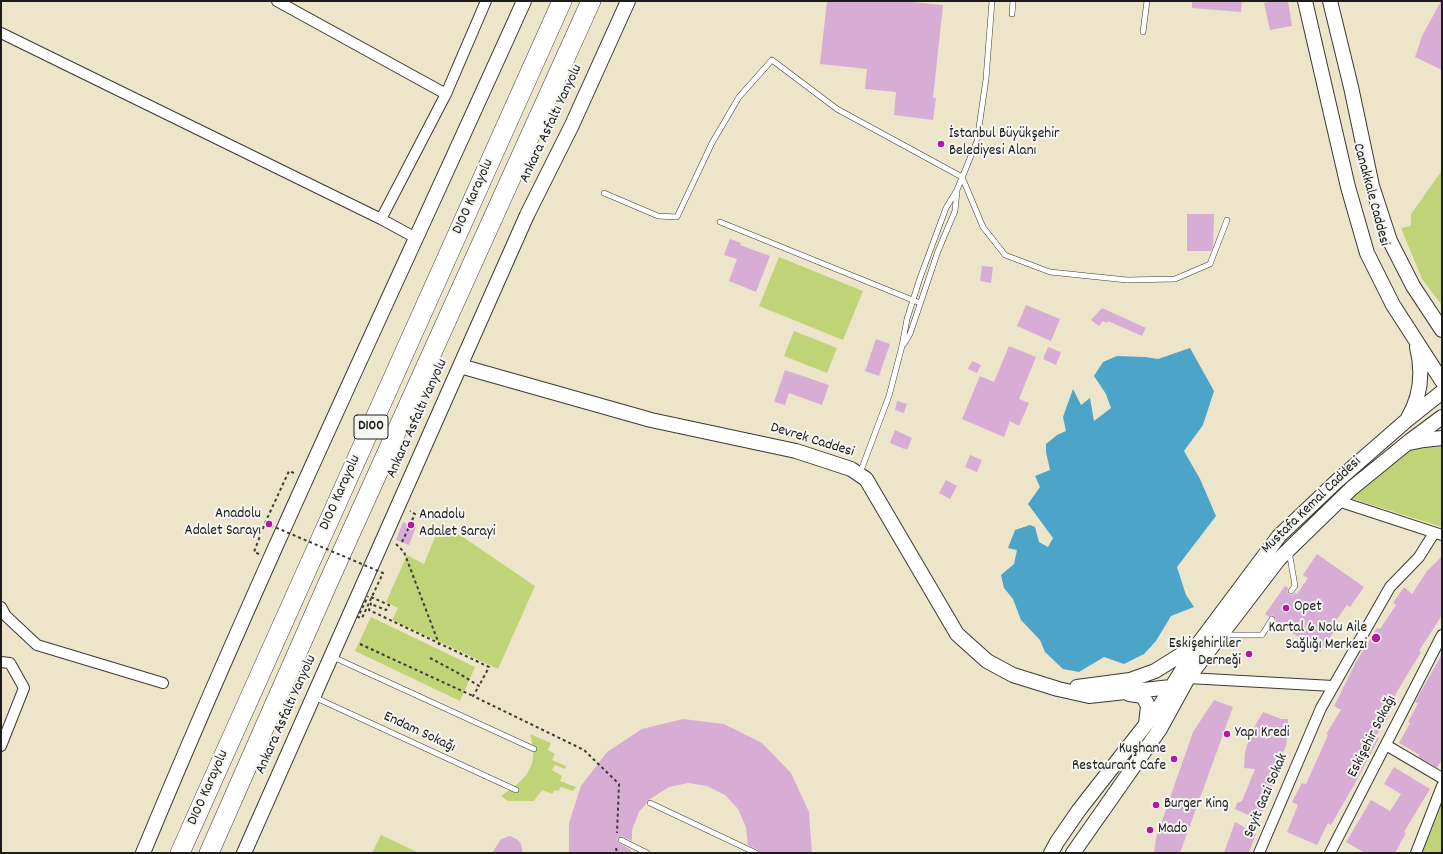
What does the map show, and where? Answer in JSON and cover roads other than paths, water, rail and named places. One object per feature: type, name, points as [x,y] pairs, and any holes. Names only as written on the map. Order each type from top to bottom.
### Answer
[{"type":"highway","name":"D100 Karayolu","points":[[180,853],[562,1]]},
{"type":"highway","name":"D100 Karayolu","points":[[209,853],[328,583],[590,1]]},
{"type":"main road","points":[[143,853],[279,538],[524,1]]},
{"type":"main road","name":"Ankara Asfaltı Yanyolu","points":[[244,853],[527,215],[572,125],[628,1]]},
{"type":"main road","name":"Canakkale Caddesi","points":[[1305,1],[1348,187],[1367,253],[1393,305],[1442,381]]},
{"type":"main road","name":"Canakkale Caddesi","points":[[1330,1],[1351,87],[1372,186],[1390,241],[1413,286],[1442,330]]},
{"type":"main road","points":[[1406,420],[1414,407],[1421,382],[1420,358],[1414,339]]},
{"type":"main road","name":"Devrek Caddesi","points":[[460,366],[651,420],[796,451],[852,469],[866,479],[956,634],[987,661],[1006,672],[1058,689],[1089,696],[1171,687],[1188,678]]},
{"type":"main road","name":"Mustafa Kemal Caddesi","points":[[1051,853],[1079,810],[1146,724],[1199,643],[1279,536],[1337,481],[1406,420],[1442,392]]},
{"type":"main road","name":"Mustafa Kemal Caddesi","points":[[1073,853],[1160,729],[1188,678],[1279,559],[1352,488],[1406,443],[1442,417]]},
{"type":"main road","points":[[1406,443],[1442,438]]},
{"type":"main road","name":"Devrek Caddesi","points":[[1058,689],[1100,685],[1130,680],[1155,671],[1199,643]]},
{"type":"main road","name":"Devrek Caddesi","points":[[1123,693],[1143,696],[1148,706],[1146,724]]},
{"type":"street","points":[[277,1],[446,94]]},
{"type":"street","points":[[381,219],[446,94],[486,1]]},
{"type":"street","points":[[1,33],[381,219],[416,238]]},
{"type":"street","points":[[1338,501],[1438,534]]},
{"type":"street","name":"Seyit Gazi Sokak","points":[[1260,853],[1321,708],[1333,686],[1390,587],[1419,557],[1438,534]]},
{"type":"street","points":[[1,607],[6,616],[37,645],[163,683]]},
{"type":"street","name":"Eskişehir Sokağı","points":[[1330,853],[1442,635]]},
{"type":"street","points":[[1,662],[10,663],[24,688],[1,746]]},
{"type":"street","points":[[1188,678],[1333,686]]},
{"type":"street","points":[[1386,745],[1442,778]]},
{"type":"street","points":[[1416,853],[1442,786]]},
{"type":"lane","points":[[859,474],[889,396],[913,300],[946,208],[957,190],[977,141],[986,79],[992,1]]},
{"type":"lane","points":[[1012,14],[1013,1]]},
{"type":"lane","points":[[1143,32],[1147,1]]},
{"type":"lane","points":[[604,193],[658,216],[677,218],[712,143],[739,97],[772,60],[837,109],[962,177],[983,227],[1005,254],[1050,272],[1127,280],[1175,278],[1210,264],[1228,220]]},
{"type":"lane","points":[[902,346],[910,334],[938,251],[955,210],[957,190]]},
{"type":"lane","points":[[720,222],[920,303]]},
{"type":"lane","points":[[1288,550],[1295,586],[1291,591]]},
{"type":"lane","points":[[1221,635],[1262,634],[1272,619]]},
{"type":"lane","points":[[331,656],[534,749]]},
{"type":"lane","name":"Endam Sokağı","points":[[313,697],[516,790]]},
{"type":"lane","points":[[650,803],[756,853]]},
{"type":"lane","points":[[618,840],[647,853]]},
{"type":"water","points":[[1190,348],[1214,391],[1203,425],[1184,451],[1200,479],[1216,516],[1177,567],[1186,595],[1194,607],[1171,616],[1156,641],[1144,654],[1124,664],[1104,657],[1079,672],[1063,669],[1045,652],[1040,640],[1021,620],[1013,599],[1004,588],[1001,575],[1014,564],[1017,550],[1008,548],[1015,530],[1030,525],[1035,527],[1039,542],[1048,547],[1053,538],[1028,504],[1040,487],[1035,476],[1050,470],[1046,452],[1046,444],[1057,435],[1066,431],[1063,417],[1073,389],[1081,405],[1090,398],[1094,421],[1111,408],[1106,394],[1094,376],[1103,362],[1117,356],[1158,359]]},
{"type":"place","name":"İstanbul Büyükşehir Belediyesi Alanı","points":[[941,144]]},
{"type":"place","name":"Anadolu Adalet Sarayı","points":[[269,524]]},
{"type":"place","name":"Anadolu Adalet Sarayi","points":[[411,525]]},
{"type":"place","name":"Opet","points":[[1286,608]]},
{"type":"place","name":"Kartal 6 Nolu Aile Sağlığı Merkezi","points":[[1376,638]]},
{"type":"place","name":"Eskişehirliler Derneği","points":[[1249,654]]},
{"type":"place","name":"Yapı Kredi","points":[[1227,734]]},
{"type":"place","name":"Kuşhane Restaurant Cafe","points":[[1174,759]]},
{"type":"place","name":"Burger King","points":[[1156,805]]},
{"type":"place","name":"Mado","points":[[1150,830]]}]
